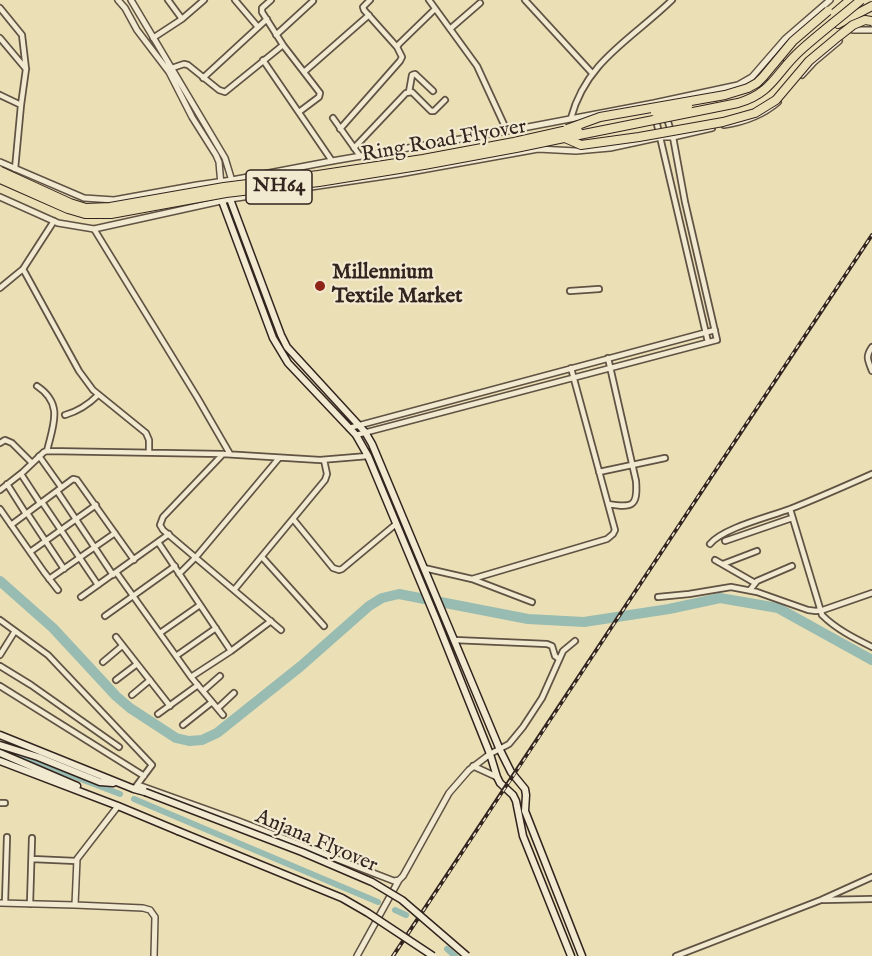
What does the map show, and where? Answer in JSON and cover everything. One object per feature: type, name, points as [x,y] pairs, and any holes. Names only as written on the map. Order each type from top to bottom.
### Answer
[{"type":"highway","points":[[563,134],[600,117],[725,95],[748,88],[764,77],[793,41],[844,0]]},
{"type":"highway","points":[[563,134],[600,122],[736,98],[755,89],[794,47],[850,0]]},
{"type":"highway","name":"Ring Road Flyover","points":[[0,178],[68,209],[85,214],[111,214],[226,193],[319,182],[516,148],[576,131],[739,99],[749,95],[766,84],[797,47],[855,0]]},
{"type":"highway","name":"Ring Road Flyover","points":[[0,171],[70,203],[86,208],[110,207],[224,187],[423,159],[728,105],[750,100],[769,87],[800,51],[861,0]]},
{"type":"highway","points":[[563,134],[603,135],[737,109],[755,102],[770,93],[794,63],[838,24],[872,7]]},
{"type":"highway","points":[[563,134],[581,144],[723,122],[755,112],[776,100],[809,61],[853,25],[865,20],[872,21]]},
{"type":"main road","points":[[230,199],[281,335],[288,347],[359,425],[372,444],[500,750],[511,772],[525,789],[525,811],[582,956]]},
{"type":"main road","points":[[222,201],[273,338],[280,351],[288,363],[356,435],[368,456],[436,619],[497,777],[516,801],[523,836],[571,956]]},
{"type":"main road","points":[[0,735],[122,785]]},
{"type":"main road","points":[[0,745],[38,757],[100,782],[122,785]]},
{"type":"main road","points":[[0,753],[96,794],[110,803]]},
{"type":"main road","points":[[0,761],[110,803]]},
{"type":"main road","name":"Anjana Flyover","points":[[122,785],[302,852],[372,882],[402,900],[467,956]]},
{"type":"main road","name":"Anjana Flyover","points":[[110,803],[342,898],[433,956]]},
{"type":"street","points":[[118,0],[137,30],[169,72],[192,117],[216,155],[219,162],[222,201]]},
{"type":"street","points":[[131,0],[225,158],[232,180],[230,199]]},
{"type":"street","points":[[168,0],[182,19]]},
{"type":"street","points":[[153,38],[182,19],[204,0]]},
{"type":"street","points":[[235,0],[258,27]]},
{"type":"street","points":[[271,0],[262,10],[276,35],[320,93],[299,112]]},
{"type":"street","points":[[340,129],[402,57],[397,47],[363,7],[370,0]]},
{"type":"street","points":[[429,0],[477,66],[507,131]]},
{"type":"street","points":[[525,0],[592,73]]},
{"type":"street","points":[[571,118],[575,103],[592,73],[633,33],[672,0]]},
{"type":"street","points":[[0,162],[84,198],[114,200],[507,131],[652,103],[738,85],[752,77],[785,39],[830,0]]},
{"type":"street","points":[[276,35],[313,1]]},
{"type":"street","points":[[450,29],[480,3]]},
{"type":"street","points":[[0,197],[54,221],[94,229],[230,199],[399,174],[538,149],[576,151],[673,137],[760,115],[777,104],[814,62],[853,30],[872,7]]},
{"type":"street","points":[[0,8],[22,35],[26,69],[15,169]]},
{"type":"street","points":[[397,47],[435,9]]},
{"type":"street","points":[[304,72],[369,15]]},
{"type":"street","points":[[203,78],[267,19]]},
{"type":"street","points":[[853,30],[872,30]]},
{"type":"street","points":[[0,38],[26,69]]},
{"type":"street","points":[[172,68],[184,64],[225,92],[283,45]]},
{"type":"street","points":[[263,60],[332,161]]},
{"type":"street","points":[[409,92],[410,78],[415,74],[433,91]]},
{"type":"street","points":[[354,148],[409,92]]},
{"type":"street","points":[[409,92],[412,92],[431,111],[434,111],[445,100]]},
{"type":"street","points":[[0,95],[21,105]]},
{"type":"street","points":[[356,435],[717,340],[685,202],[673,137],[662,101]]},
{"type":"street","points":[[652,103],[708,342]]},
{"type":"street","points":[[333,118],[360,156]]},
{"type":"street","points":[[0,288],[23,270],[54,221]]},
{"type":"street","points":[[94,229],[230,454]]},
{"type":"street","points":[[23,270],[87,383],[98,395],[146,434],[149,440],[149,452]]},
{"type":"street","points":[[570,291],[600,289]]},
{"type":"street","points":[[349,428],[715,330]]},
{"type":"street","points":[[872,347],[868,359],[872,371]]},
{"type":"street","points":[[608,358],[636,481],[636,499],[628,506],[608,504]]},
{"type":"street","points":[[472,579],[607,539],[615,530],[571,368]]},
{"type":"street","points":[[37,386],[46,393],[55,410],[47,451]]},
{"type":"street","points":[[65,415],[84,408],[98,395]]},
{"type":"street","points":[[0,442],[5,440],[12,443],[32,463]]},
{"type":"street","points":[[0,490],[47,451],[230,454],[324,460],[368,456]]},
{"type":"street","points":[[222,454],[163,517],[160,525],[281,630]]},
{"type":"street","points":[[39,456],[94,548],[223,715]]},
{"type":"street","points":[[179,574],[196,557],[279,457]]},
{"type":"street","points":[[599,472],[665,458]]},
{"type":"street","points":[[234,590],[325,480],[327,474],[324,460]]},
{"type":"street","points":[[21,474],[99,585]]},
{"type":"street","points":[[710,544],[724,533],[790,509],[872,474]]},
{"type":"street","points":[[11,525],[73,479],[77,480],[134,560]]},
{"type":"street","points":[[7,484],[64,569]]},
{"type":"street","points":[[30,552],[96,505]]},
{"type":"street","points":[[0,509],[58,590]]},
{"type":"street","points":[[790,509],[822,615],[832,625],[872,646]]},
{"type":"street","points":[[725,541],[792,518]]},
{"type":"street","points":[[293,519],[333,568],[339,570],[396,524]]},
{"type":"street","points":[[49,579],[115,533]]},
{"type":"street","points":[[81,597],[169,534]]},
{"type":"street","points":[[158,542],[231,651]]},
{"type":"street","points":[[723,564],[757,551]]},
{"type":"street","points":[[262,557],[324,626]]},
{"type":"street","points":[[715,560],[755,582]]},
{"type":"street","points":[[105,616],[175,566]]},
{"type":"street","points":[[750,590],[755,582],[792,566]]},
{"type":"street","points":[[425,570],[472,579],[532,602]]},
{"type":"street","points":[[658,597],[731,587],[750,590],[808,610],[820,611],[872,593]]},
{"type":"street","points":[[160,633],[200,605]]},
{"type":"street","points":[[0,620],[52,659],[152,765],[134,789]]},
{"type":"street","points":[[191,676],[231,651],[271,621]]},
{"type":"street","points":[[176,656],[216,628]]},
{"type":"street","points":[[0,656],[15,631]]},
{"type":"street","points":[[116,637],[170,705]]},
{"type":"street","points":[[454,640],[547,644],[552,646],[555,656],[559,659]]},
{"type":"street","points":[[0,641],[6,646]]},
{"type":"street","points":[[357,956],[449,793],[473,766],[510,744],[542,698],[563,651],[575,641]]},
{"type":"street","points":[[103,662],[122,646]]},
{"type":"street","points":[[116,680],[137,664]]},
{"type":"street","points":[[0,666],[32,685],[119,747]]},
{"type":"street","points":[[203,691],[220,676]]},
{"type":"street","points":[[132,695],[150,680]]},
{"type":"street","points":[[158,714],[198,685]]},
{"type":"street","points":[[0,686],[144,776]]},
{"type":"street","points":[[218,708],[234,693]]},
{"type":"street","points":[[183,725],[212,702]]},
{"type":"street","points":[[473,766],[497,777]]},
{"type":"street","points":[[134,789],[141,786],[390,880],[399,880]]},
{"type":"street","points":[[75,905],[76,861],[118,806]]},
{"type":"street","points":[[7,837],[2,903],[150,910],[155,916],[154,956]]},
{"type":"street","points":[[30,904],[32,838]]},
{"type":"street","points":[[32,859],[76,861]]},
{"type":"street","points":[[676,956],[821,900],[872,877]]},
{"type":"street","points":[[821,900],[872,899]]},
{"type":"waterway","points":[[0,581],[53,628],[130,708],[176,738],[189,741],[202,740],[217,733],[301,666],[369,606],[382,598],[399,594],[528,619],[584,622],[669,609],[720,598],[778,608],[872,660]]},
{"type":"waterway","points":[[0,748],[120,794]]},
{"type":"waterway","points":[[134,799],[378,902]]},
{"type":"waterway","points":[[395,910],[406,915]]},
{"type":"waterway","points":[[447,949],[455,956]]},
{"type":"railway","points":[[393,956],[872,235]]},
{"type":"place","name":"Millennium Textile Market","points":[[320,286]]}]
